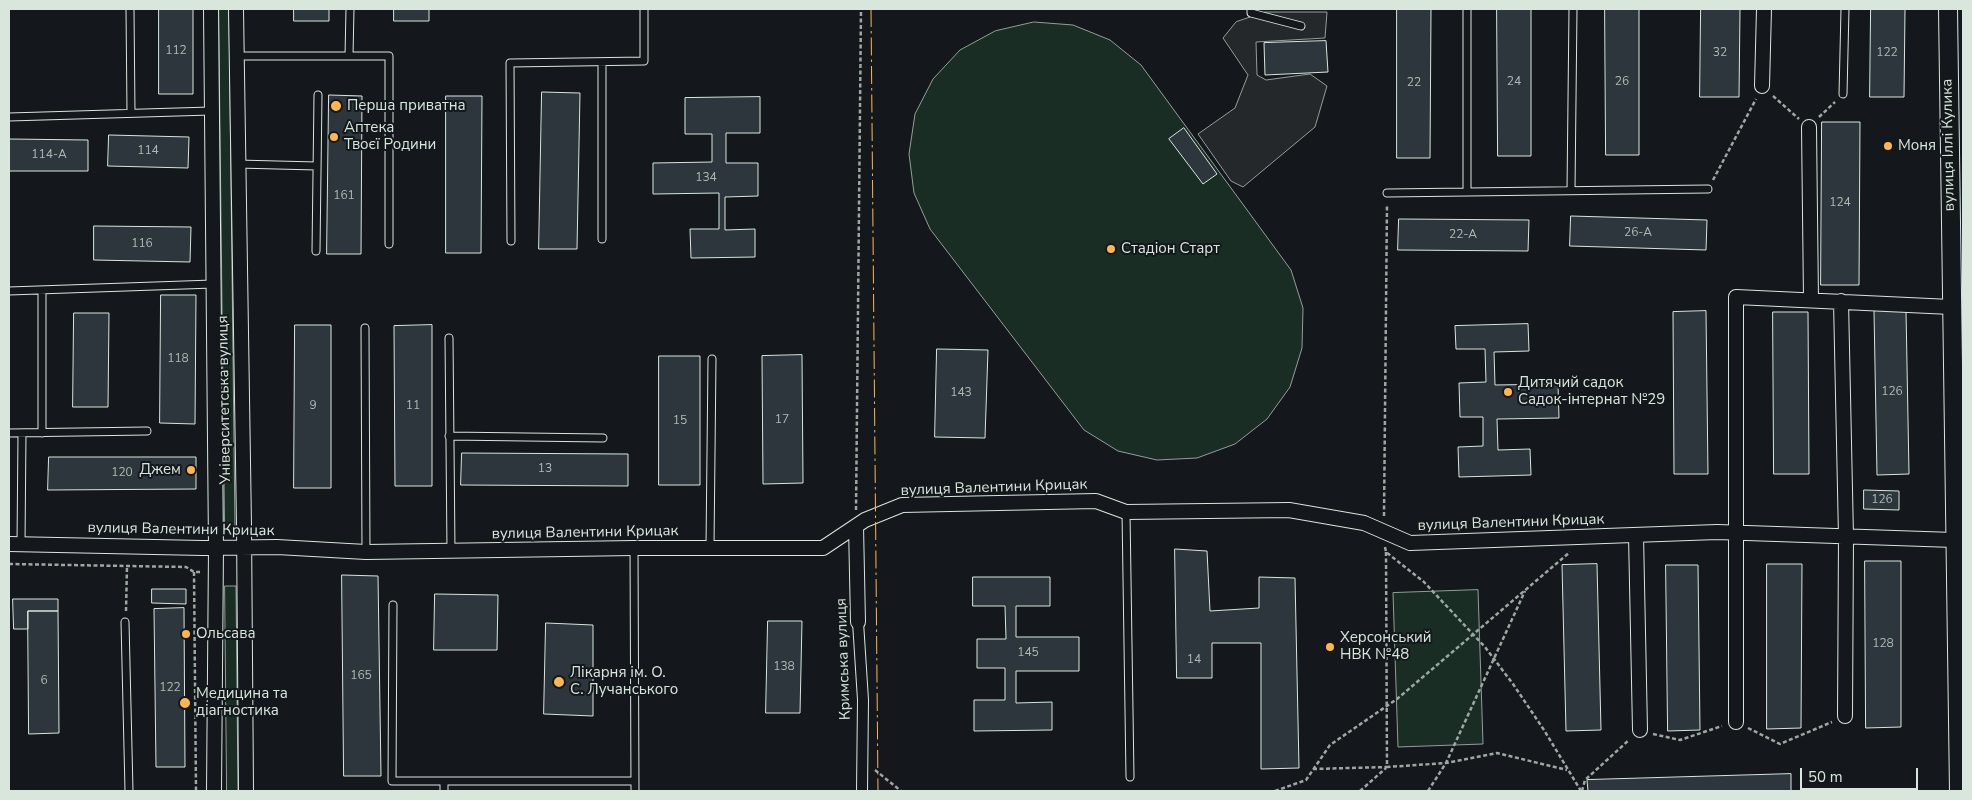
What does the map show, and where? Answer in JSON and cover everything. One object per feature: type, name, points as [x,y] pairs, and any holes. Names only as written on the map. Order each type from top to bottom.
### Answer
[{"type":"street","name":"Університетська вулиця","points":[[211,9],[212,284],[216,548],[214,791]]},
{"type":"street","name":"Університетська вулиця","points":[[236,9],[246,791]]},
{"type":"street","points":[[1762,86],[1764,9]]},
{"type":"street","name":"вулиця Іллі Кулика","points":[[1948,9],[1951,307],[1958,335],[1954,540],[1960,786]]},
{"type":"street","points":[[1808,127],[1811,300]]},
{"type":"street","points":[[1736,722],[1736,298],[1951,307]]},
{"type":"street","points":[[1841,301],[1846,536],[1845,716]]},
{"type":"street","name":"вулиця Валентини Крицак","points":[[15,544],[216,548],[277,547],[366,552],[710,547],[823,548],[865,520],[902,505],[1096,501],[1126,512],[1289,510],[1364,523],[1410,543],[1736,533],[1954,540]]},
{"type":"street","name":"Кримська вулиця","points":[[856,526],[858,622],[863,700],[862,791]]},
{"type":"street","points":[[1636,535],[1640,730]]},
{"type":"lane","points":[[130,9],[131,113]]},
{"type":"lane","points":[[349,56],[350,9]]},
{"type":"lane","points":[[510,241],[510,63],[644,62],[644,9]]},
{"type":"lane","points":[[1251,9],[1251,14],[1301,26]]},
{"type":"lane","points":[[1467,9],[1467,192]]},
{"type":"lane","points":[[1571,190],[1573,9]]},
{"type":"lane","points":[[1844,94],[1846,9]]},
{"type":"lane","points":[[236,56],[390,56],[389,244]]},
{"type":"lane","points":[[602,62],[602,239]]},
{"type":"lane","points":[[316,251],[318,95]]},
{"type":"lane","points":[[9,117],[212,111]]},
{"type":"lane","points":[[237,164],[317,166]]},
{"type":"lane","points":[[1387,193],[1708,188]]},
{"type":"lane","points":[[9,291],[212,284]]},
{"type":"lane","points":[[42,290],[42,432]]},
{"type":"lane","points":[[365,328],[366,552]]},
{"type":"lane","points":[[449,338],[451,551]]},
{"type":"lane","points":[[710,547],[712,359]]},
{"type":"lane","points":[[9,433],[147,431]]},
{"type":"lane","points":[[15,544],[22,433]]},
{"type":"lane","points":[[449,436],[603,438]]},
{"type":"lane","points":[[1126,512],[1130,777]]},
{"type":"lane","points":[[634,548],[635,791]]},
{"type":"lane","points":[[393,605],[392,781],[635,781]]},
{"type":"lane","points":[[125,622],[130,791]]},
{"type":"lane","points":[[444,782],[444,791]]},
{"type":"path","points":[[856,526],[861,9]]},
{"type":"path","points":[[1708,188],[1762,86],[1808,127],[1844,94]]},
{"type":"path","points":[[1360,791],[1387,767],[1386,552],[1384,532],[1387,193]]},
{"type":"path","points":[[1275,791],[1306,780],[1330,745],[1386,706],[1589,537]]},
{"type":"path","points":[[125,622],[127,546]]},
{"type":"path","points":[[1386,552],[1424,582],[1494,659],[1539,723],[1582,791]]},
{"type":"path","points":[[9,564],[186,567],[194,572],[196,791]]},
{"type":"path","points":[[1428,791],[1446,764],[1526,590]]},
{"type":"path","points":[[1582,791],[1585,780],[1640,730],[1680,740],[1736,722],[1780,744],[1845,716]]},
{"type":"path","points":[[1313,770],[1446,764],[1497,753],[1568,770]]},
{"type":"path","points":[[862,759],[901,791]]},
{"type":"green space","points":[[219,9],[229,9],[235,529],[225,530]]},
{"type":"green space","name":"Стадіон Старт","points":[[1034,22],[1073,25],[1110,40],[1141,65],[1291,270],[1303,308],[1302,348],[1290,387],[1267,419],[1235,444],[1197,458],[1157,460],[1118,451],[1084,430],[930,229],[914,193],[909,154],[915,114],[933,79],[960,50],[995,31]]},
{"type":"green space","points":[[225,586],[236,586],[238,791],[227,791]]},
{"type":"green space","points":[[1478,590],[1483,744],[1398,747],[1393,593]]},
{"type":"shaded area","points":[[1265,12],[1327,12],[1325,38],[1256,42],[1257,75],[1266,80],[1310,74],[1327,86],[1315,127],[1243,187],[1231,181],[1198,134],[1235,108],[1248,75],[1223,38],[1236,22]]},
{"type":"building","points":[[159,9],[193,9],[193,94],[159,94]]},
{"type":"building","points":[[294,9],[329,9],[329,21],[294,21]]},
{"type":"building","points":[[394,9],[429,9],[429,21],[394,21]]},
{"type":"building","points":[[1397,9],[1431,9],[1430,158],[1397,158]]},
{"type":"building","points":[[1497,9],[1531,9],[1531,156],[1498,156]]},
{"type":"building","points":[[1605,9],[1639,9],[1639,155],[1606,155]]},
{"type":"building","points":[[1701,9],[1740,9],[1739,97],[1700,97]]},
{"type":"building","points":[[1871,9],[1905,9],[1904,97],[1870,97]]},
{"type":"building","points":[[1326,41],[1328,72],[1265,75],[1264,43]]},
{"type":"building","points":[[542,92],[580,93],[577,249],[539,249]]},
{"type":"building","points":[[329,95],[362,96],[361,254],[327,254]]},
{"type":"building","points":[[446,96],[482,96],[481,253],[446,253]]},
{"type":"building","points":[[760,97],[760,133],[726,133],[726,163],[758,163],[758,196],[725,197],[725,230],[755,229],[755,257],[691,258],[690,229],[719,229],[719,193],[653,194],[653,163],[712,162],[712,134],[685,134],[685,98]]},
{"type":"building","points":[[1822,122],[1860,122],[1859,285],[1821,285]]},
{"type":"building","points":[[1184,128],[1217,174],[1203,184],[1169,139]]},
{"type":"building","points":[[109,135],[189,137],[188,168],[108,166]]},
{"type":"building","points":[[9,139],[88,140],[88,171],[9,171]]},
{"type":"building","points":[[1571,216],[1707,220],[1706,250],[1570,246]]},
{"type":"building","points":[[1399,219],[1529,220],[1528,251],[1398,250]]},
{"type":"building","points":[[94,226],[191,227],[190,262],[94,260]]},
{"type":"building","points":[[161,295],[196,295],[195,424],[160,423]]},
{"type":"building","points":[[1906,310],[1909,474],[1877,475],[1874,311]]},
{"type":"building","points":[[1706,311],[1708,474],[1674,474],[1673,312]]},
{"type":"building","points":[[1773,312],[1808,312],[1809,474],[1774,474]]},
{"type":"building","points":[[74,313],[109,313],[108,407],[73,407]]},
{"type":"building","points":[[1528,324],[1529,351],[1494,352],[1495,385],[1558,384],[1559,418],[1497,419],[1498,450],[1530,449],[1531,475],[1459,477],[1458,447],[1483,446],[1483,417],[1460,417],[1459,383],[1486,382],[1485,349],[1456,349],[1455,326]]},
{"type":"building","points":[[295,325],[331,325],[331,488],[294,488]]},
{"type":"building","points":[[432,325],[432,486],[395,486],[394,326]]},
{"type":"building","points":[[937,349],[988,350],[985,438],[935,437]]},
{"type":"building","points":[[802,355],[803,483],[763,484],[762,356]]},
{"type":"building","points":[[659,356],[700,356],[700,485],[659,485]]},
{"type":"building","points":[[462,453],[628,454],[628,486],[461,485]]},
{"type":"building","points":[[49,457],[196,457],[196,489],[48,490]]},
{"type":"building","points":[[1864,490],[1899,491],[1899,510],[1864,509]]},
{"type":"building","points":[[1175,549],[1207,551],[1210,611],[1259,608],[1259,577],[1295,578],[1299,768],[1261,769],[1261,643],[1212,643],[1212,678],[1177,678]]},
{"type":"building","points":[[1865,561],[1901,561],[1901,727],[1866,728]]},
{"type":"building","points":[[1597,564],[1601,730],[1566,731],[1562,565]]},
{"type":"building","points":[[1767,564],[1802,564],[1801,728],[1767,729]]},
{"type":"building","points":[[1666,565],[1698,565],[1700,730],[1668,731]]},
{"type":"building","points":[[342,575],[378,576],[381,776],[344,776]]},
{"type":"building","points":[[973,577],[1050,577],[1050,606],[1016,606],[1016,637],[1079,637],[1079,671],[1016,671],[1016,703],[1052,702],[1052,730],[974,731],[974,700],[1005,700],[1005,668],[977,668],[977,639],[1006,639],[1005,606],[973,606]]},
{"type":"building","points":[[152,589],[186,589],[186,604],[152,603]]},
{"type":"building","points":[[435,594],[498,595],[497,650],[434,650]]},
{"type":"building","points":[[13,599],[58,599],[58,611],[28,611],[28,629],[14,629]]},
{"type":"building","points":[[184,608],[185,767],[156,767],[154,609]]},
{"type":"building","points":[[28,611],[58,611],[59,733],[29,734]]},
{"type":"building","points":[[768,621],[802,621],[800,713],[766,713]]},
{"type":"building","points":[[546,623],[593,625],[593,716],[544,714]]},
{"type":"building","points":[[1791,774],[1791,791],[1588,791],[1587,780]]},
{"type":"power","points":[[871,9],[878,791]]},
{"type":"place","name":"Перша приватна","points":[[336,106]]},
{"type":"place","name":"Аптека Твоєї Родини","points":[[334,137]]},
{"type":"place","name":"Моня","points":[[1888,146]]},
{"type":"place","name":"Стадіон Старт","points":[[1111,249]]},
{"type":"place","name":"Дитячий садок Садок-інтернат №29","points":[[1508,392]]},
{"type":"place","name":"Джем","points":[[191,470]]},
{"type":"place","name":"Ольсава","points":[[186,634]]},
{"type":"place","name":"Херсонський НВК №48","points":[[1330,647]]},
{"type":"place","name":"Лікарня ім. О. С. Лучанського","points":[[559,682]]},
{"type":"place","name":"Медицина та діагностика","points":[[185,703]]}]
